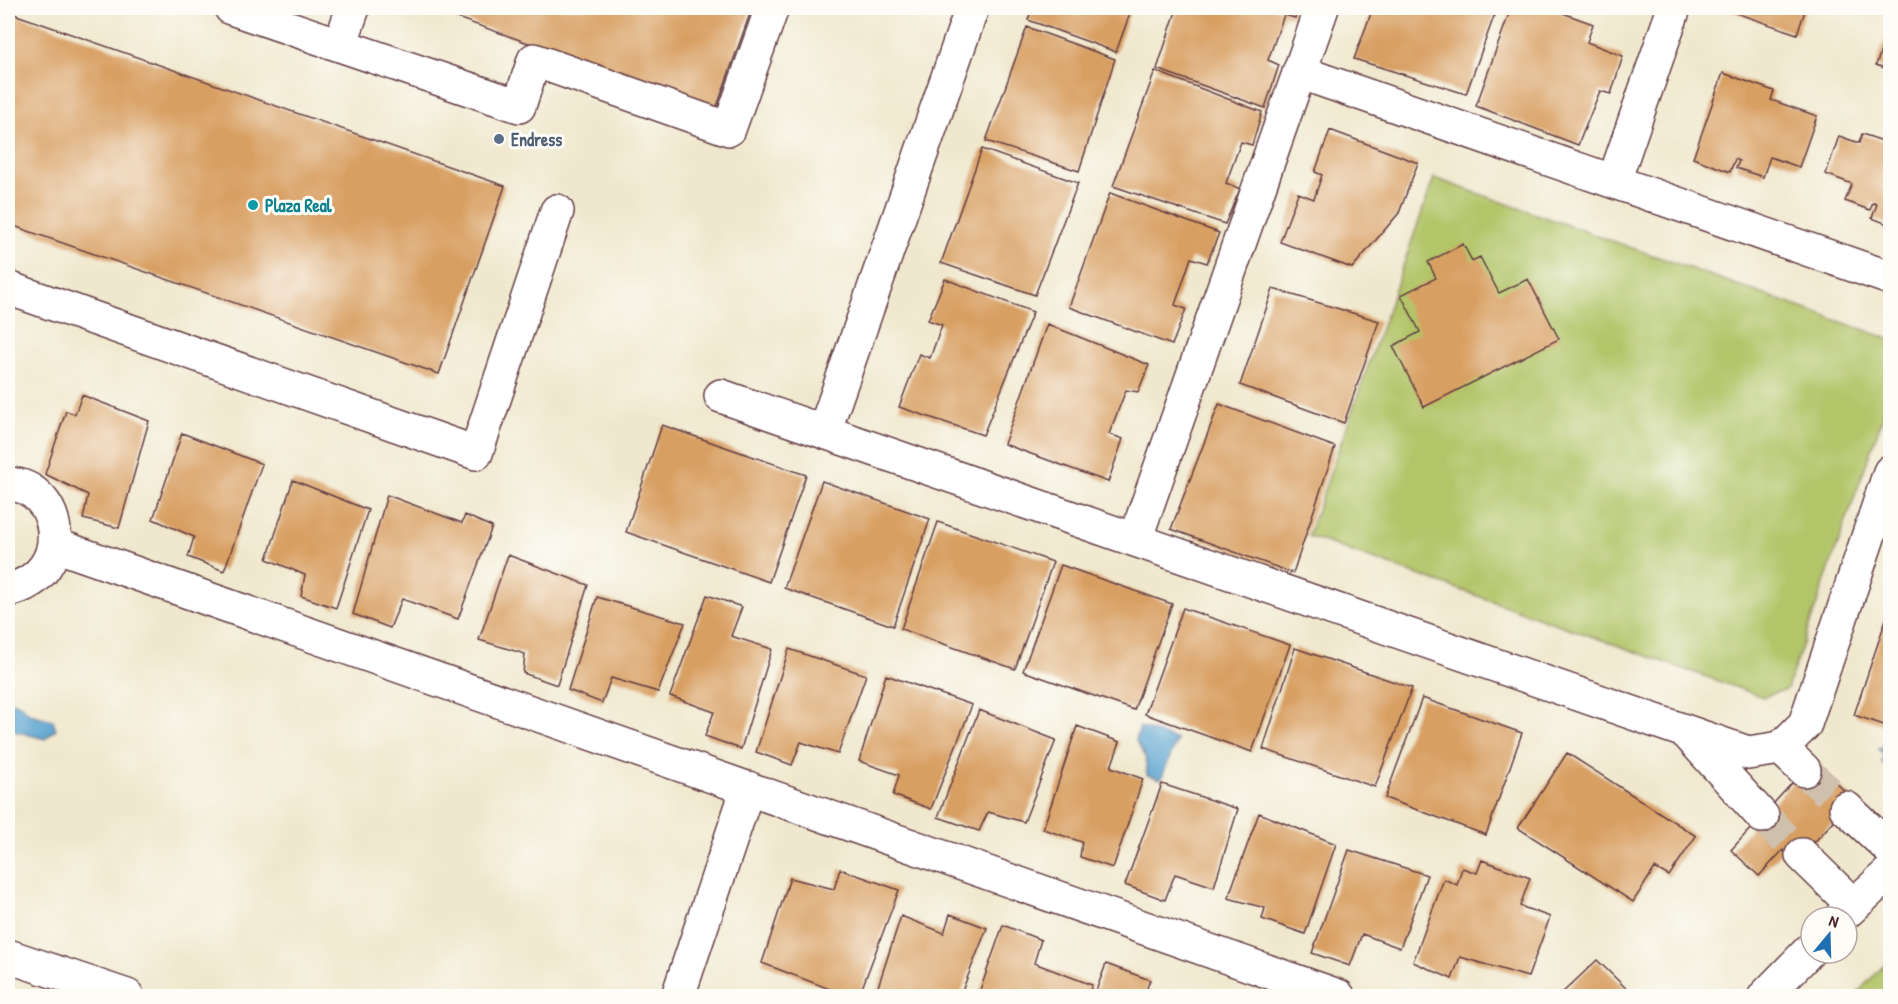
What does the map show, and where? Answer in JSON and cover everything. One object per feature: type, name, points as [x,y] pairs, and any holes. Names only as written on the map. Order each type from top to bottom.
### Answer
[{"type":"street","points":[[231,8],[519,106],[534,60],[729,129],[772,8]]},
{"type":"street","points":[[340,45],[353,8]]},
{"type":"street","points":[[824,432],[972,8]]},
{"type":"street","points":[[1135,540],[1322,8]]},
{"type":"street","points":[[1614,181],[1674,8]]},
{"type":"street","points":[[1299,72],[1890,278]]},
{"type":"street","points":[[8,288],[476,453],[557,211]]},
{"type":"street","points":[[721,396],[1748,753],[1781,748],[1805,724],[1890,472]]},
{"type":"street","points":[[8,484],[16,484],[38,497],[53,519],[55,545],[45,569],[25,586],[8,590]]},
{"type":"street","points":[[55,545],[1338,996]]},
{"type":"street","points":[[1685,730],[1762,816]]},
{"type":"street","points":[[1781,748],[1804,770]]},
{"type":"street","points":[[678,996],[748,788]]},
{"type":"street","points":[[1846,808],[1890,849]]},
{"type":"street","points":[[1802,855],[1842,905]]},
{"type":"street","points":[[1854,905],[1890,872]]},
{"type":"street","points":[[8,956],[128,996]]},
{"type":"street","points":[[1765,996],[1799,961]]},
{"type":"green space","points":[[1434,178],[1890,339],[1890,396],[1787,689],[1763,697],[1308,536]]},
{"type":"green space","points":[[1890,959],[1890,996],[1854,996]]},
{"type":"water","points":[[8,701],[21,705],[30,714],[53,720],[56,729],[45,739],[14,731],[8,726]]},
{"type":"water","points":[[1140,727],[1177,740],[1161,779],[1147,775],[1145,756],[1136,741]]},
{"type":"water","points":[[1890,743],[1890,771],[1882,762],[1884,756],[1879,749]]},
{"type":"building","points":[[429,8],[752,8],[716,109]]},
{"type":"building","points":[[1032,8],[1132,8],[1116,52],[1028,20]]},
{"type":"building","points":[[1177,8],[1298,8],[1295,18],[1284,15],[1268,60],[1279,65],[1265,108],[1157,69]]},
{"type":"building","points":[[1373,8],[1497,8],[1466,94],[1354,59]]},
{"type":"building","points":[[1511,8],[1549,8],[1593,24],[1587,42],[1623,56],[1611,94],[1600,91],[1578,145],[1476,106]]},
{"type":"building","points":[[1721,8],[1806,8],[1797,34]]},
{"type":"building","name":"Plaza Real","points":[[8,12],[505,186],[439,374],[8,224]]},
{"type":"building","points":[[1890,26],[1890,70],[1876,65]]},
{"type":"building","points":[[1027,27],[1115,59],[1079,171],[986,141]]},
{"type":"building","points":[[1155,71],[1262,112],[1252,145],[1241,142],[1226,183],[1240,189],[1225,224],[1113,186]]},
{"type":"building","points":[[1723,73],[1774,91],[1771,100],[1817,116],[1799,167],[1770,157],[1763,177],[1736,168],[1739,161],[1735,159],[1730,172],[1693,158]]},
{"type":"building","points":[[1330,130],[1418,163],[1399,213],[1352,268],[1280,242],[1298,193],[1314,199],[1322,175],[1315,172]]},
{"type":"building","points":[[1887,133],[1890,134],[1890,225],[1872,218],[1877,204],[1873,203],[1870,210],[1845,201],[1852,184],[1826,174],[1839,136],[1859,143],[1862,134],[1883,141]]},
{"type":"building","points":[[982,149],[1078,183],[1035,295],[941,263]]},
{"type":"building","points":[[1110,193],[1219,233],[1207,263],[1191,258],[1175,305],[1186,309],[1172,345],[1069,307]]},
{"type":"building","points":[[1463,244],[1472,261],[1480,257],[1499,293],[1528,279],[1559,339],[1424,407],[1393,346],[1420,332],[1401,295],[1436,278],[1428,262]]},
{"type":"building","points":[[945,279],[1033,312],[983,435],[899,407],[919,354],[930,358],[942,325],[928,320]]},
{"type":"building","points":[[1273,289],[1379,321],[1344,423],[1240,385]]},
{"type":"building","points":[[1047,324],[1149,365],[1138,392],[1126,390],[1109,434],[1123,439],[1108,482],[1004,444]]},
{"type":"building","points":[[82,395],[149,421],[119,528],[83,519],[88,495],[45,474],[66,411],[75,414]]},
{"type":"building","points":[[1219,404],[1335,447],[1293,573],[1171,529]]},
{"type":"building","points":[[662,425],[806,475],[769,582],[626,532]]},
{"type":"building","points":[[182,433],[262,464],[224,571],[188,557],[194,537],[153,519]]},
{"type":"building","points":[[293,480],[368,510],[336,608],[301,596],[305,575],[267,559]]},
{"type":"building","points":[[822,481],[930,519],[893,626],[784,588]]},
{"type":"building","points":[[387,495],[462,523],[465,515],[492,527],[458,619],[402,599],[390,628],[353,614]]},
{"type":"building","points":[[938,522],[1053,562],[1015,669],[901,629]]},
{"type":"building","points":[[508,555],[588,585],[557,685],[523,673],[525,654],[479,640]]},
{"type":"building","points":[[1061,565],[1172,604],[1134,710],[1023,671]]},
{"type":"building","points":[[707,595],[742,607],[731,636],[772,649],[741,749],[705,736],[714,712],[670,696]]},
{"type":"building","points":[[597,597],[685,623],[658,692],[611,678],[602,703],[568,690]]},
{"type":"building","points":[[1183,608],[1290,645],[1252,752],[1145,714]]},
{"type":"building","points":[[1886,619],[1890,621],[1890,727],[1854,715]]},
{"type":"building","points":[[1295,648],[1412,688],[1375,787],[1263,749]]},
{"type":"building","points":[[789,649],[866,675],[838,754],[801,742],[792,765],[756,752]]},
{"type":"building","points":[[886,675],[972,705],[931,809],[893,795],[899,775],[859,761]]},
{"type":"building","points":[[1422,698],[1522,733],[1486,835],[1385,798]]},
{"type":"building","points":[[979,710],[1056,740],[1024,822],[988,812],[979,831],[938,817]]},
{"type":"building","points":[[1077,726],[1120,742],[1111,767],[1143,779],[1113,868],[1080,857],[1082,842],[1043,829]]},
{"type":"building","points":[[1567,753],[1696,836],[1669,876],[1655,868],[1633,902],[1518,828]]},
{"type":"building","points":[[1810,758],[1850,796],[1846,808],[1796,862],[1783,850],[1759,876],[1731,850],[1804,770]]},
{"type":"building","points":[[1162,784],[1238,809],[1214,887],[1175,874],[1165,900],[1125,885]]},
{"type":"building","points":[[1259,813],[1336,844],[1305,934],[1262,919],[1265,908],[1228,898]]},
{"type":"building","points":[[1349,850],[1427,875],[1400,948],[1362,934],[1350,966],[1312,953]]},
{"type":"building","points":[[1482,860],[1530,878],[1520,906],[1550,917],[1528,977],[1460,957],[1452,979],[1413,962],[1444,879],[1457,885],[1462,868],[1477,873]]},
{"type":"building","points":[[840,869],[899,890],[859,996],[848,996],[762,963],[790,878],[834,889]]},
{"type":"building","points":[[950,914],[987,928],[960,996],[875,996],[901,916],[944,933]]},
{"type":"building","points":[[1003,925],[1041,940],[1034,963],[1092,985],[1088,996],[978,996]]},
{"type":"building","points":[[1597,960],[1634,996],[1559,996]]},
{"type":"building","points":[[1106,964],[1150,980],[1144,996],[1094,996]]},
{"type":"tunnel","points":[[1804,770],[1846,808]]},
{"type":"tunnel","points":[[1762,816],[1802,855]]},
{"type":"place","name":"Endress","points":[[499,139]]},
{"type":"place","name":"Plaza Real","points":[[253,205]]}]
